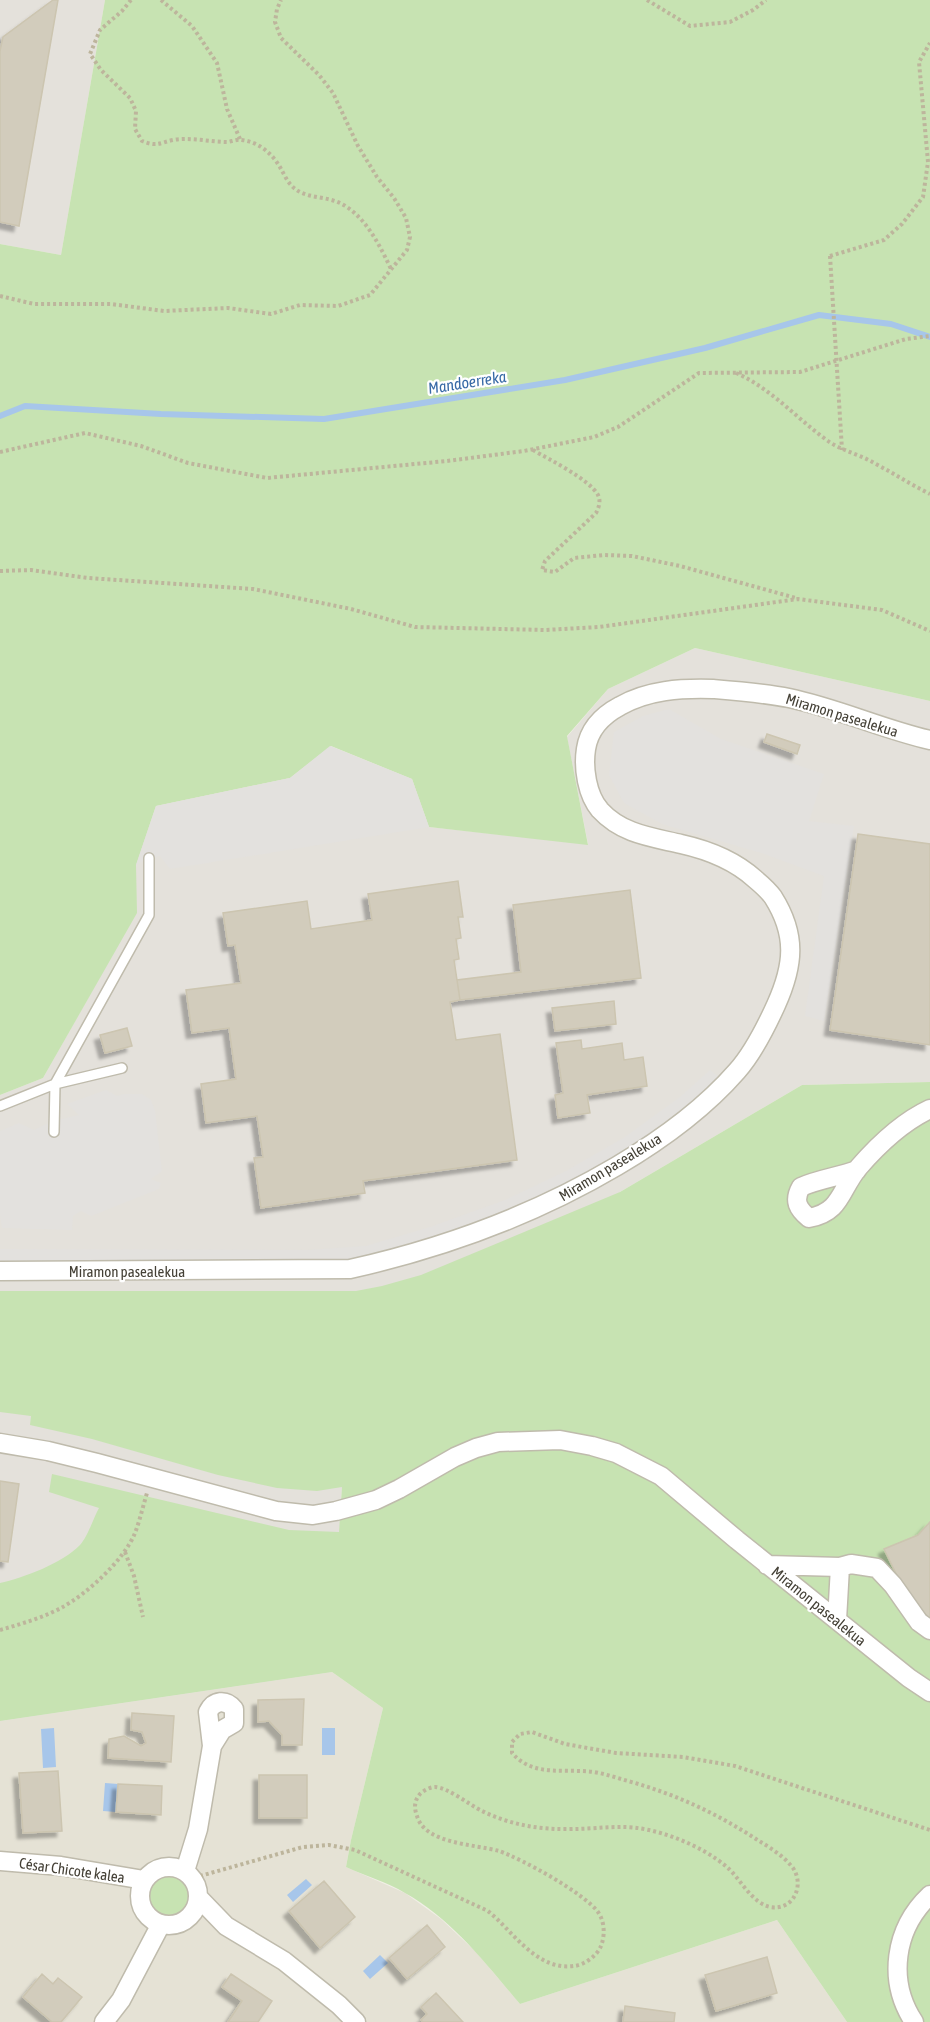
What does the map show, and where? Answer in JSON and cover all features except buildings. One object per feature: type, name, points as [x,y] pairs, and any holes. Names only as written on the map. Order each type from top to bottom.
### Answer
[{"type":"street","name":"Miramon pasealekua","points":[[0,1271],[350,1269],[399,1258],[484,1230],[533,1210],[587,1183],[649,1147],[693,1113],[738,1070],[769,1021],[787,981],[792,948],[784,916],[770,892],[741,866],[715,854],[621,828],[598,808],[590,789],[585,765],[586,746],[593,728],[609,712],[630,700],[661,691],[693,688],[744,691],[789,698],[902,734],[930,740]]},
{"type":"street","points":[[856,1170],[912,1117],[930,1109]]},
{"type":"street","name":"Miramon pasealekua","points":[[0,1443],[48,1451],[269,1509],[314,1515],[376,1500],[399,1490],[455,1457],[498,1442],[560,1440],[616,1454],[651,1470],[909,1678],[930,1692]]},
{"type":"street","points":[[767,1564],[840,1567],[851,1564],[877,1568],[893,1585],[919,1622],[930,1630]]},
{"type":"street","points":[[837,1620],[840,1567]]},
{"type":"street","points":[[189,1874],[217,1727]]},
{"type":"street","name":"César Chicote kalea","points":[[0,1861],[61,1866],[144,1880]]},
{"type":"street","points":[[170,1866],[189,1874],[197,1887],[198,1897],[193,1913],[186,1920],[177,1924],[161,1924],[144,1913],[140,1904],[140,1890],[150,1872],[159,1867],[170,1866]]},
{"type":"street","points":[[914,2022],[904,2006],[899,1989],[898,1948],[912,1917],[930,1895]]},
{"type":"street","points":[[198,1897],[226,1926],[284,1961],[357,2022]]},
{"type":"street","points":[[186,1920],[226,1926]]},
{"type":"street","points":[[104,2022],[121,2000],[161,1924]]},
{"type":"lane","points":[[54,1132],[55,1084],[149,915],[149,858]]},
{"type":"lane","points":[[0,1106],[55,1084],[122,1068]]},
{"type":"path","points":[[131,0],[100,30],[90,54],[101,70],[130,98],[136,111],[135,129],[142,141],[151,145],[161,145],[172,140],[232,142],[240,139]]},
{"type":"path","points":[[161,0],[192,26],[217,63],[227,109],[240,139],[268,151],[291,185],[305,195],[341,203],[361,219],[392,269]]},
{"type":"path","points":[[0,296],[34,304],[111,304],[164,311],[228,308],[271,314],[300,305],[338,306],[370,295],[407,250],[410,237],[406,218],[358,146],[333,93],[319,75],[281,38],[274,22],[281,0]]},
{"type":"path","points":[[647,0],[690,26],[730,22],[766,0]]},
{"type":"path","points":[[842,450],[831,256],[884,240],[902,224],[923,197],[928,162],[919,62],[930,44]]},
{"type":"path","points":[[0,452],[85,433],[141,446],[188,463],[267,478],[447,461],[533,449],[594,437],[618,427],[699,373],[800,372],[906,339],[927,336]]},
{"type":"path","points":[[735,373],[772,393],[842,450],[872,462],[930,494]]},
{"type":"path","points":[[533,449],[590,484],[599,496],[600,506],[596,513],[545,561],[542,570],[555,572],[574,558],[604,555],[632,556],[680,566],[798,599],[882,610],[930,631]]},
{"type":"path","points":[[0,571],[31,570],[88,578],[253,589],[351,609],[415,627],[545,630],[599,627],[798,599]]},
{"type":"path","points":[[0,1630],[27,1622],[62,1607],[88,1589],[124,1552],[135,1534],[152,1478]]},
{"type":"path","points":[[124,1552],[134,1576],[143,1617]]},
{"type":"path","points":[[189,1874],[303,1847],[329,1845],[355,1850],[488,1911],[537,1957],[558,1966],[575,1966],[589,1960],[600,1950],[604,1937],[603,1922],[599,1913],[566,1886],[500,1852],[428,1833],[420,1825],[415,1812],[415,1802],[422,1792],[434,1786],[445,1789],[484,1812],[520,1826],[546,1830],[621,1827],[644,1829],[703,1851],[726,1866],[754,1899],[767,1907],[781,1908],[792,1900],[798,1889],[798,1878],[793,1869],[783,1858],[731,1822],[687,1800],[595,1772],[534,1769],[520,1762],[512,1753],[512,1742],[520,1734],[532,1732],[566,1744],[615,1753],[683,1757],[735,1766],[930,1830]]},
{"type":"shaded area","points":[[0,0],[105,0],[61,255],[0,244]]},
{"type":"shaded area","points":[[695,648],[930,701],[930,1082],[802,1085],[620,1192],[342,1487],[332,1672],[0,1721],[0,1095],[43,1078],[136,913],[135,865],[156,806],[290,778],[330,746],[412,779],[429,827],[588,844],[567,737],[608,689]]},
{"type":"shaded area","points":[[669,709],[721,739],[824,774],[809,821],[854,826],[824,1021],[805,1016],[824,876],[761,853],[662,824],[624,803],[609,775],[614,732],[643,716]]},
{"type":"shaded area","points":[[330,746],[412,779],[429,827],[170,869],[160,856],[149,858],[136,865],[156,806],[290,778]]},
{"type":"shaded area","points":[[710,1070],[720,1078],[701,1097],[633,1148],[557,1192],[479,1226],[346,1263],[0,1265],[0,1249],[308,1250],[366,1246],[430,1227],[505,1200],[566,1171],[625,1137],[680,1097]]},
{"type":"shaded area","points":[[106,1090],[117,1096],[142,1094],[151,1100],[155,1111],[162,1171],[151,1179],[161,1183],[159,1189],[91,1216],[81,1211],[73,1216],[72,1230],[2,1228],[0,1131],[19,1123],[34,1130],[53,1121],[79,1115],[67,1104]]},
{"type":"shaded area","points":[[332,1672],[383,1708],[346,1867],[405,1893],[441,1919],[476,1952],[520,2004],[777,1920],[847,2022],[0,2022],[0,1721]]},
{"type":"green space","points":[[105,0],[930,0],[930,701],[695,648],[608,689],[567,736],[588,845],[429,827],[412,779],[331,746],[290,778],[156,806],[136,865],[137,913],[43,1078],[0,1095],[0,244],[61,255]]},
{"type":"green space","points":[[930,1082],[930,2022],[847,2022],[777,1920],[520,2004],[481,1958],[438,1916],[398,1889],[346,1867],[383,1708],[332,1672],[0,1721],[0,1583],[42,1569],[73,1552],[86,1537],[99,1508],[49,1492],[52,1474],[289,1530],[339,1532],[342,1487],[317,1491],[277,1488],[218,1475],[92,1439],[30,1425],[31,1416],[0,1412],[0,1291],[356,1291],[382,1286],[421,1275],[620,1192],[802,1085]]},
{"type":"green space","points":[[168,1876],[182,1882],[188,1896],[182,1910],[168,1916],[154,1910],[148,1896],[154,1882]]},
{"type":"water","points":[[54,1728],[56,1767],[43,1768],[41,1729]]},
{"type":"water","points":[[322,1728],[335,1728],[335,1755],[322,1755]]},
{"type":"water","points":[[105,1783],[118,1784],[116,1812],[103,1811]]},
{"type":"water","points":[[306,1879],[312,1885],[293,1902],[287,1895]]},
{"type":"water","points":[[380,1955],[388,1963],[370,1979],[363,1971]]},
{"type":"waterway","name":"Mandoerreka","points":[[0,416],[25,406],[161,414],[324,419],[565,380],[705,348],[819,315],[891,324],[930,337]]}]
